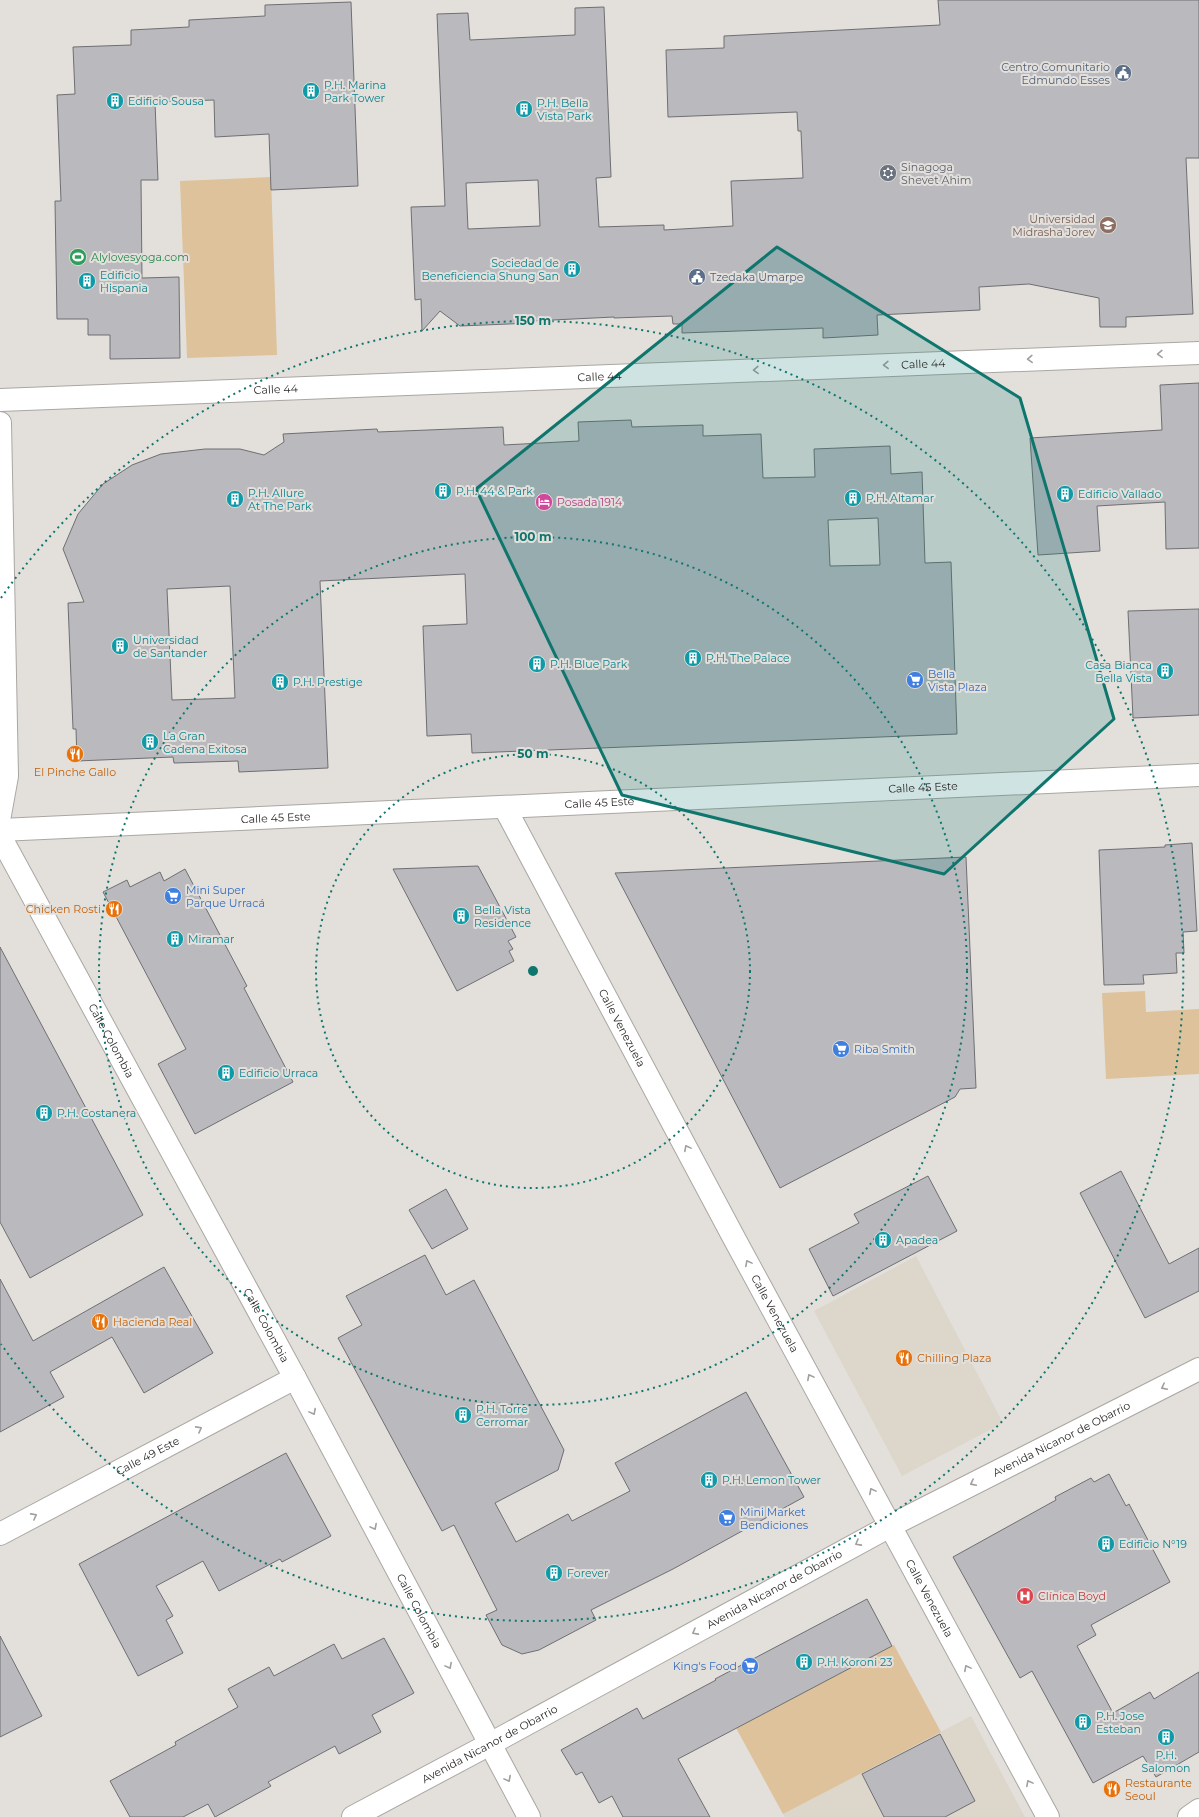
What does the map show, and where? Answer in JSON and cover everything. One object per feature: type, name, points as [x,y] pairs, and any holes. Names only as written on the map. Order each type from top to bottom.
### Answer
[{"type":"street","name":"Calle 44","points":[[0,400],[1199,353]]},
{"type":"street","points":[[0,422],[7,776],[0,814]]},
{"type":"street","name":"Calle 45 Este","points":[[0,830],[505,808],[994,783],[1199,775]]},
{"type":"street","name":"Calle Venezuela","points":[[505,808],[890,1526],[1048,1817]]},
{"type":"street","name":"Calle Colombia","points":[[0,836],[295,1378],[529,1817]]},
{"type":"street","name":"Avenida Nicanor de Obarrio","points":[[353,1817],[890,1526],[1199,1369]]},
{"type":"street","name":"Calle 49 Este","points":[[0,1534],[295,1378]]},
{"type":"street","points":[[1189,1817],[1199,1810]]},
{"type":"highlighted area","points":[[777,247],[1020,398],[1114,719],[944,874],[622,795],[476,489]]},
{"type":"shaded area","points":[[271,177],[277,355],[187,358],[180,181]]},
{"type":"shaded area","points":[[1145,991],[1146,1012],[1199,1009],[1199,1074],[1106,1079],[1102,993]]},
{"type":"shaded area","name":"Chilling Plaza","points":[[916,1256],[1003,1423],[902,1476],[814,1311]]},
{"type":"shaded area","points":[[894,1645],[941,1732],[783,1814],[736,1728]]},
{"type":"shaded area","points":[[971,1716],[1025,1817],[785,1817],[783,1814]]},
{"type":"building","points":[[938,0],[1199,0],[1199,158],[1186,158],[1193,314],[1126,317],[1126,327],[1100,327],[1099,298],[1029,284],[979,287],[980,310],[877,315],[878,335],[823,338],[823,328],[682,333],[682,324],[673,324],[672,316],[614,317],[532,321],[532,323],[460,326],[440,311],[422,331],[421,299],[415,300],[411,207],[445,206],[437,14],[468,13],[470,40],[575,35],[575,8],[604,7],[611,177],[596,178],[599,227],[664,225],[664,230],[733,226],[731,181],[803,178],[801,131],[798,131],[797,112],[668,117],[666,50],[724,48],[724,36],[940,25]],"holes":[[[538,180],[540,226],[468,229],[466,183]]]},
{"type":"building","points":[[351,2],[358,186],[271,190],[269,134],[215,137],[214,100],[155,102],[158,180],[141,180],[142,278],[179,277],[180,358],[110,359],[110,335],[88,335],[88,319],[57,319],[55,201],[61,201],[57,95],[75,94],[73,47],[131,45],[131,30],[189,27],[189,20],[265,16],[265,5]]},
{"type":"building","points":[[1199,383],[1199,548],[1166,549],[1165,502],[1097,506],[1100,551],[1038,555],[1030,438],[1162,430],[1160,385]]},
{"type":"building","points":[[631,420],[632,427],[703,425],[703,436],[761,434],[763,478],[815,477],[814,449],[890,446],[891,474],[922,472],[925,563],[951,562],[957,734],[472,753],[471,734],[427,736],[423,626],[467,624],[465,574],[320,581],[328,768],[239,772],[238,761],[174,763],[173,757],[77,761],[76,729],[73,729],[68,603],[84,602],[63,549],[78,514],[103,484],[132,465],[161,454],[205,449],[240,449],[264,455],[284,442],[283,434],[377,429],[378,432],[503,427],[504,445],[579,441],[578,422]],"holes":[[[878,518],[880,565],[830,566],[828,520]],[[230,586],[235,698],[172,700],[167,589]]]},
{"type":"building","name":"Casa Bianca Bella Vista","points":[[1199,609],[1199,715],[1133,718],[1128,611]]},
{"type":"building","points":[[1192,843],[1197,931],[1183,932],[1184,953],[1176,953],[1177,973],[1143,975],[1144,984],[1104,985],[1099,850],[1165,847],[1165,845]]},
{"type":"building","name":"Riba Smith","points":[[966,857],[976,1088],[960,1089],[955,1097],[780,1188],[615,873]]},
{"type":"building","name":"Bella Vista Residence","points":[[478,866],[516,937],[508,941],[513,949],[509,951],[514,961],[457,991],[393,869]]},
{"type":"building","points":[[185,869],[247,986],[244,988],[293,1082],[195,1134],[158,1064],[186,1049],[103,892],[127,880],[130,887],[160,872],[164,881]]},
{"type":"building","name":"P.H. Costanera","points":[[0,947],[143,1215],[30,1278],[0,1222]]},
{"type":"building","points":[[1121,1171],[1169,1264],[1199,1248],[1199,1291],[1145,1318],[1080,1193]]},
{"type":"building","name":"Apadea","points":[[928,1176],[957,1231],[833,1296],[809,1249],[859,1223],[854,1214]]},
{"type":"building","points":[[446,1189],[468,1229],[432,1249],[409,1210]]},
{"type":"building","points":[[425,1255],[446,1295],[474,1280],[564,1450],[558,1470],[495,1503],[516,1542],[568,1514],[572,1521],[630,1491],[615,1463],[746,1392],[804,1497],[673,1569],[591,1610],[596,1620],[539,1650],[522,1654],[502,1645],[486,1615],[497,1610],[454,1525],[442,1531],[338,1338],[362,1325],[346,1296]]},
{"type":"building","points":[[164,1267],[213,1353],[144,1393],[112,1337],[50,1372],[64,1397],[0,1432],[0,1279],[33,1341]]},
{"type":"building","points":[[286,1453],[331,1536],[282,1562],[280,1559],[219,1591],[203,1561],[156,1586],[173,1616],[166,1620],[183,1653],[138,1676],[79,1564]]},
{"type":"building","points":[[1109,1474],[1126,1506],[1129,1504],[1170,1582],[1091,1625],[1096,1635],[1077,1646],[1113,1713],[1150,1692],[1154,1699],[1199,1672],[1199,1752],[1156,1777],[1143,1756],[1093,1783],[1032,1671],[1020,1678],[953,1557],[1056,1500],[1055,1497],[1091,1478],[1094,1482]]},
{"type":"building","points":[[867,1599],[892,1646],[678,1759],[710,1817],[623,1817],[612,1796],[599,1803],[582,1772],[576,1775],[561,1750],[637,1708],[643,1719],[716,1680],[715,1679]]},
{"type":"building","points":[[0,1636],[42,1716],[0,1737]]},
{"type":"building","points":[[384,1638],[414,1693],[372,1715],[381,1732],[339,1754],[335,1746],[268,1782],[271,1786],[215,1817],[208,1804],[183,1817],[130,1817],[110,1781],[176,1745],[175,1742],[238,1707],[228,1689],[269,1667],[274,1676],[334,1644],[342,1659]]},
{"type":"building","points":[[940,1734],[975,1801],[945,1817],[884,1817],[862,1774]]},
{"type":"place","name":"Centro Comunitario Edmundo Esses","points":[[1123,73]]},
{"type":"place","name":"P.H. Marina Park Tower","points":[[311,91]]},
{"type":"place","name":"Edificio Sousa","points":[[115,101]]},
{"type":"place","name":"P.H. Bella Vista Park","points":[[524,109]]},
{"type":"place","name":"Sinagoga Shevet Ahim","points":[[888,173]]},
{"type":"place","name":"Universidad Midrasha Jorev","points":[[1108,225]]},
{"type":"place","name":"Alylovesyoga.com","points":[[78,257]]},
{"type":"place","name":"Sociedad de Beneficiencia Shung San","points":[[572,269]]},
{"type":"place","name":"Tzedaka Umarpe","points":[[697,277]]},
{"type":"place","name":"Edificio Hispania","points":[[87,281]]},
{"type":"place","name":"P.H. 44 & Park","points":[[443,491]]},
{"type":"place","name":"Edificio Vallado","points":[[1065,494]]},
{"type":"place","name":"P.H. Altamar","points":[[853,498]]},
{"type":"place","name":"P.H. Allure At The Park","points":[[235,499]]},
{"type":"place","name":"Posada 1914","points":[[544,502]]},
{"type":"place","name":"Universidad de Santander","points":[[120,646]]},
{"type":"place","name":"P.H. The Palace","points":[[693,658]]},
{"type":"place","name":"P.H. Blue Park","points":[[537,664]]},
{"type":"place","name":"Casa Bianca Bella Vista","points":[[1165,671]]},
{"type":"place","name":"Bella Vista Plaza","points":[[915,680]]},
{"type":"place","name":"P.H. Prestige","points":[[280,682]]},
{"type":"place","name":"La Gran Cadena Exitosa","points":[[150,742]]},
{"type":"place","name":"El Pinche Gallo","points":[[75,754]]},
{"type":"place","name":"Mini Super Parque Urracá","points":[[173,896]]},
{"type":"place","name":"Chicken Rosti","points":[[114,909]]},
{"type":"place","name":"Bella Vista Residence","points":[[461,916]]},
{"type":"place","name":"Miramar","points":[[175,939]]},
{"type":"place","name":"Riba Smith","points":[[841,1049]]},
{"type":"place","name":"Edificio Urraca","points":[[226,1073]]},
{"type":"place","name":"P.H. Costanera","points":[[44,1113]]},
{"type":"place","name":"Apadea","points":[[883,1240]]},
{"type":"place","name":"Hacienda Real","points":[[100,1322]]},
{"type":"place","name":"Chilling Plaza","points":[[904,1358]]},
{"type":"place","name":"P.H. Torre Cerromar","points":[[463,1415]]},
{"type":"place","name":"P.H. Lemon Tower","points":[[709,1480]]},
{"type":"place","name":"Mini Market Bendiciones","points":[[727,1518]]},
{"type":"place","name":"Edificio N°19","points":[[1106,1544]]},
{"type":"place","name":"Forever","points":[[554,1573]]},
{"type":"place","name":"Clínica Boyd","points":[[1025,1596]]},
{"type":"place","name":"P.H. Koroni 23","points":[[804,1662]]},
{"type":"place","name":"King's Food","points":[[750,1666]]},
{"type":"place","name":"P.H. Jose Esteban","points":[[1083,1722]]},
{"type":"place","name":"P.H. Salomon","points":[[1166,1737]]},
{"type":"place","name":"Restaurante Seoul","points":[[1112,1789]]}]
